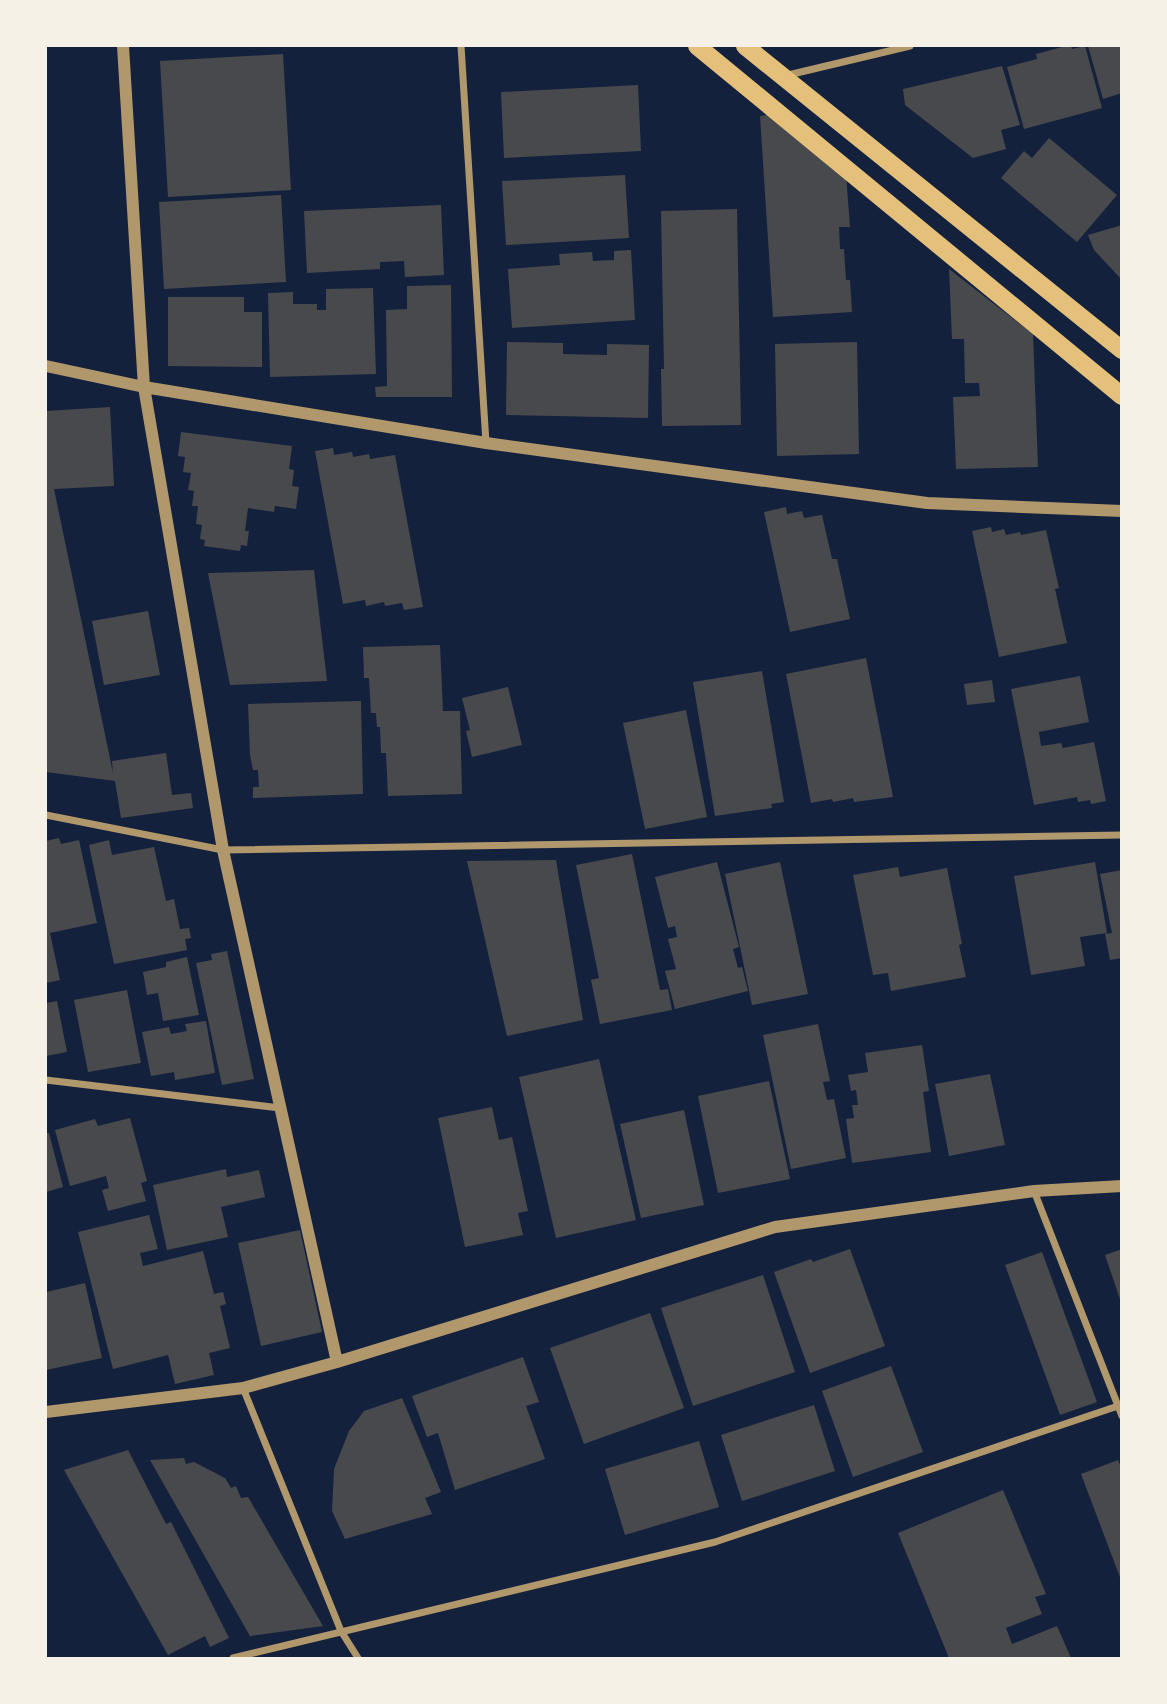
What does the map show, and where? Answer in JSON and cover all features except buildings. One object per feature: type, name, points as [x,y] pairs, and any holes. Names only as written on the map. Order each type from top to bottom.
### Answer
[{"type":"main road","points":[[697,46],[1122,396]]},
{"type":"main road","points":[[745,46],[1122,350]]},
{"type":"street","points":[[123,46],[144,387],[223,850],[337,1362]]},
{"type":"street","points":[[461,46],[486,443]]},
{"type":"street","points":[[782,76],[910,46]]},
{"type":"street","points":[[46,366],[144,387],[486,443],[926,503],[1122,511]]},
{"type":"street","points":[[46,815],[223,850],[1122,835]]},
{"type":"street","points":[[46,1080],[281,1108]]},
{"type":"street","points":[[46,1412],[243,1388],[337,1362],[775,1227],[1034,1191],[1122,1186]]},
{"type":"street","points":[[1034,1191],[1122,1416]]},
{"type":"street","points":[[243,1388],[341,1631],[358,1658]]},
{"type":"street","points":[[233,1658],[715,1542],[1118,1406]]}]
